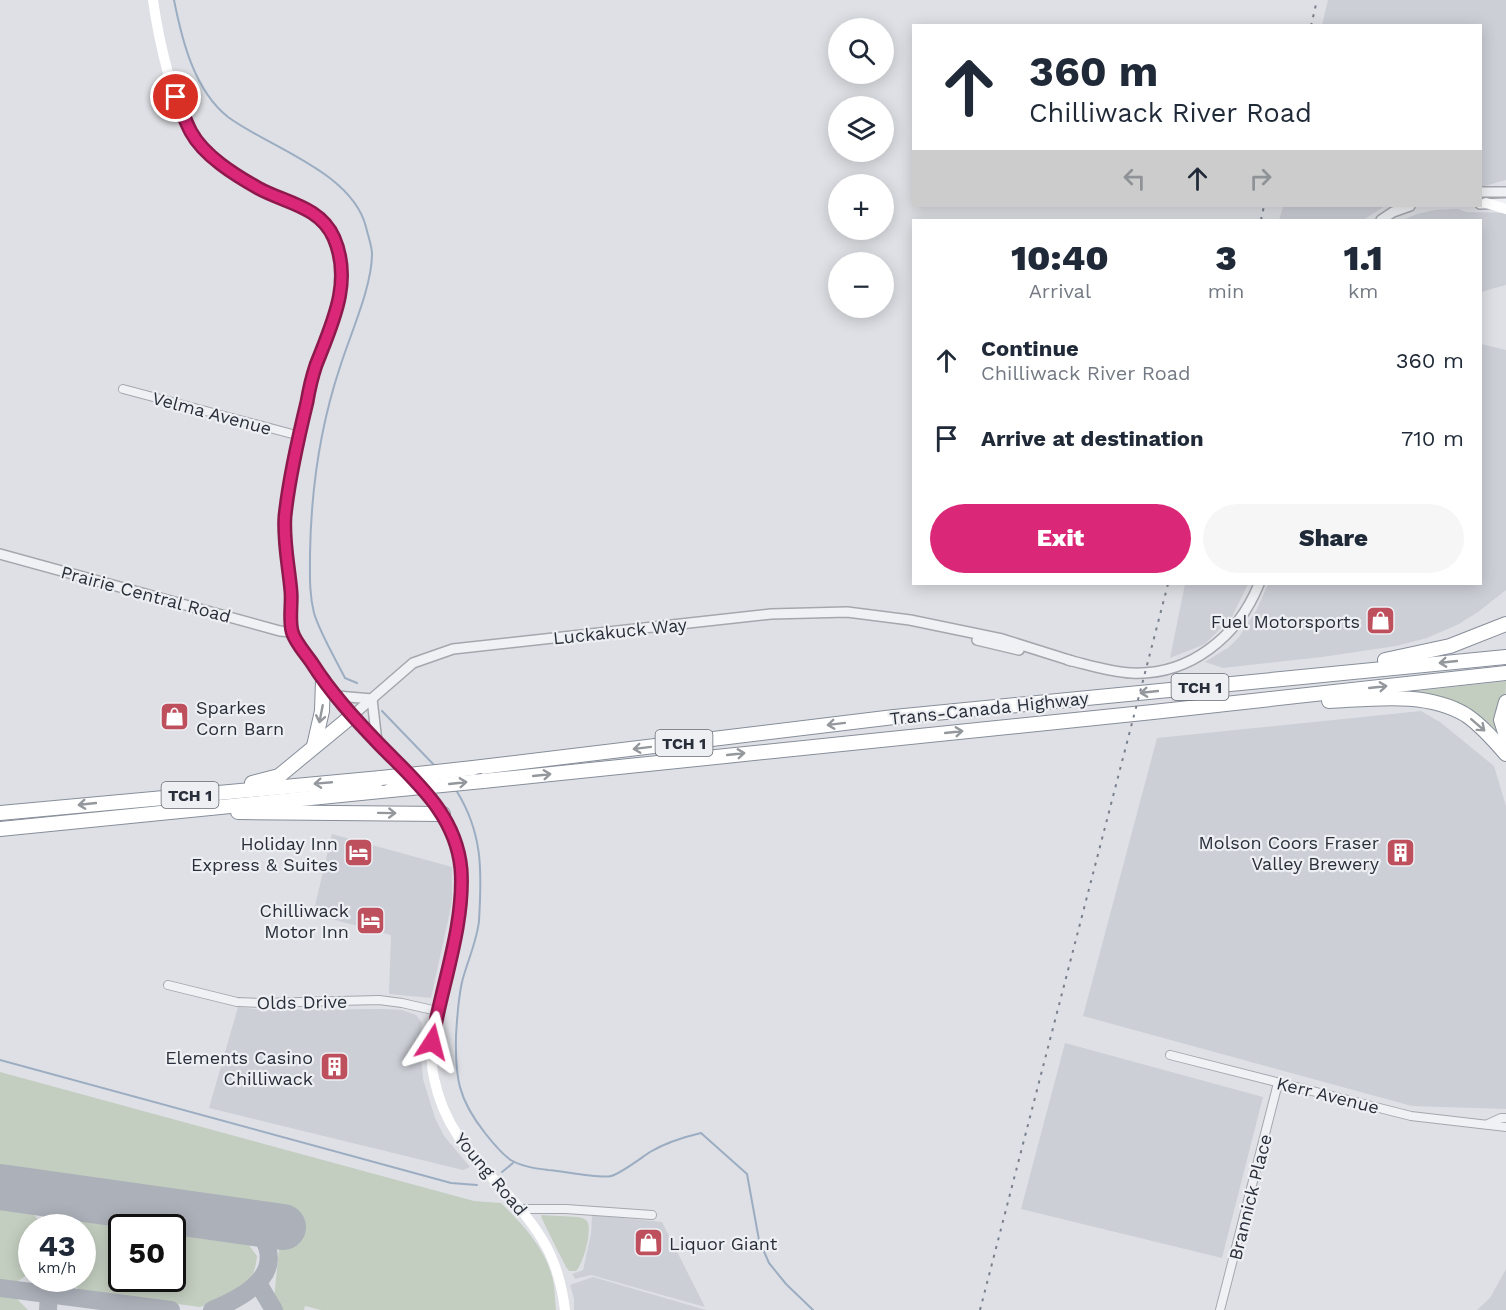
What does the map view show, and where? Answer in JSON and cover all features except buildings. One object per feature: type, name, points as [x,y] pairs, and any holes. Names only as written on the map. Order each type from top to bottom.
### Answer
[{"type":"highway","points":[[1480,633],[1506,617]]},
{"type":"highway","points":[[1247,682],[1397,658],[1450,646],[1506,624]]},
{"type":"highway","name":"Trans-Canada Highway","points":[[118,801],[381,778],[894,717],[1506,657]]},
{"type":"highway","name":"Trans-Canada Highway","points":[[119,817],[1153,712],[1506,673]]},
{"type":"highway","points":[[314,746],[322,711],[323,680]]},
{"type":"highway","points":[[1153,712],[1330,701],[1406,699],[1426,701],[1441,704],[1467,716],[1505,753]]},
{"type":"highway","points":[[1506,702],[1502,720],[1506,736]]},
{"type":"highway","points":[[118,801],[249,784],[279,776],[353,715]]},
{"type":"highway","name":"TCH 1","points":[[0,813],[118,801]]},
{"type":"highway","points":[[119,817],[216,811],[443,814]]},
{"type":"highway","name":"TCH 1","points":[[0,829],[119,817]]},
{"type":"main road","points":[[153,0],[176,97],[192,134],[218,160],[260,189],[309,209],[327,225],[340,258],[342,279],[339,301],[315,368],[285,517],[292,602],[292,632]]},
{"type":"main road","points":[[1483,203],[1506,209]]},
{"type":"main road","name":"Young Road","points":[[292,632],[323,680],[377,742],[425,791],[443,814],[458,848],[462,882],[459,917],[437,1011],[432,1042],[433,1077],[445,1114],[457,1137],[476,1162],[521,1209],[544,1241],[561,1284],[565,1310]]},
{"type":"street","points":[[1482,192],[1506,192]]},
{"type":"street","points":[[1483,203],[1506,203]]},
{"type":"street","points":[[1382,219],[1407,207]]},
{"type":"street","name":"Velma Avenue","points":[[123,389],[300,436]]},
{"type":"street","name":"Prairie Central Road","points":[[0,554],[280,631],[292,632]]},
{"type":"street","name":"Luckakuck Way","points":[[353,715],[413,663],[453,649],[771,614],[847,612],[910,620],[1002,639],[1072,661],[1131,673],[1170,669],[1190,661],[1218,643],[1248,606],[1258,585]]},
{"type":"street","points":[[337,696],[372,699],[377,742]]},
{"type":"street","name":"Olds Drive","points":[[168,985],[237,1002],[379,1000],[437,1011]]},
{"type":"street","name":"Kerr Avenue","points":[[1170,1055],[1411,1116],[1506,1127]]},
{"type":"street","name":"Brannick Place","points":[[1220,1310],[1278,1083]]},
{"type":"street","name":"Kerr Avenue","points":[[1488,1124],[1506,1118]]},
{"type":"street","points":[[521,1209],[566,1209],[652,1215]]},
{"type":"shaded area","points":[[1328,0],[1506,0],[1506,180],[1482,187],[1482,24],[1322,24]]},
{"type":"shaded area","points":[[1283,207],[1383,207],[1365,219],[1279,219]]},
{"type":"shaded area","points":[[1458,209],[1466,212],[1506,213],[1506,285],[1482,292],[1482,219],[1404,219],[1435,210]]},
{"type":"shaded area","points":[[1482,344],[1506,350],[1506,590],[1459,624],[1427,638],[1396,646],[1223,668],[1205,662],[1229,647],[1239,637],[1256,611],[1268,585],[1482,585]]},
{"type":"shaded area","points":[[1185,585],[1248,585],[1232,617],[1205,644],[1170,658]]},
{"type":"shaded area","points":[[1421,711],[1440,722],[1494,766],[1506,806],[1506,1109],[1412,1106],[1083,1016],[1157,738]]},
{"type":"shaded area","points":[[332,834],[452,867],[452,900],[431,998],[389,994],[391,935],[313,914]]},
{"type":"shaded area","points":[[238,1007],[262,1010],[382,1009],[402,1010],[416,1015],[422,1023],[420,1043],[423,1079],[435,1118],[444,1136],[470,1167],[463,1170],[209,1108]]},
{"type":"shaded area","points":[[1065,1043],[1263,1097],[1222,1258],[1021,1209]]},
{"type":"shaded area","points":[[592,1215],[662,1222],[705,1307],[591,1275],[575,1279],[572,1274],[583,1270],[591,1234]]},
{"type":"shaded area","points":[[1506,1269],[1506,1310],[1477,1310],[1490,1298]]},
{"type":"shaded area","points":[[593,1277],[706,1310],[574,1310],[574,1298],[570,1285]]},
{"type":"green space","points":[[1506,681],[1504,740],[1480,722],[1391,694]]},
{"type":"green space","points":[[0,1072],[474,1201],[501,1203],[527,1230],[547,1262],[554,1286],[556,1310],[321,1310],[305,1306],[304,1310],[281,1310],[274,1299],[279,1249],[286,1217],[0,1177]]},
{"type":"green space","points":[[0,1200],[25,1204],[33,1214],[18,1214],[18,1281],[0,1280]]},
{"type":"green space","points":[[84,1212],[108,1215],[108,1292],[186,1292],[186,1226],[241,1234],[257,1256],[252,1276],[226,1295],[200,1307],[88,1292],[96,1292],[96,1214],[82,1214]]},
{"type":"green space","points":[[541,1215],[578,1217],[587,1221],[589,1231],[586,1247],[582,1262],[576,1271],[569,1271],[566,1267]]},
{"type":"green space","points":[[0,1296],[16,1298],[28,1310],[0,1310]]},
{"type":"waterway","points":[[174,0],[191,63],[206,93],[216,106],[245,128],[327,176],[358,208],[370,241],[372,254],[368,281],[333,390],[322,436],[312,507],[310,554],[311,598],[314,613],[345,678],[357,683]]},
{"type":"waterway","points":[[382,711],[436,767]]},
{"type":"waterway","points":[[456,790],[465,806],[476,837],[480,869],[479,921],[464,974],[456,1036],[456,1064],[460,1087],[476,1121],[499,1150],[518,1164],[606,1177],[615,1175],[662,1146],[701,1133],[747,1174],[759,1240],[769,1263],[786,1284],[813,1310]]},
{"type":"waterway","points":[[0,1060],[451,1183],[477,1185]]},
{"type":"waterway","points":[[502,1172],[513,1163]]},
{"type":"taxiway","points":[[31,1192],[48,1206],[52,1214]]},
{"type":"taxiway","points":[[57,1214],[64,1206],[79,1198]]},
{"type":"taxiway","points":[[212,1310],[233,1301],[253,1287],[267,1269],[269,1259],[265,1242],[258,1231],[243,1221]]},
{"type":"taxiway","points":[[258,1283],[274,1310]]},
{"type":"taxiway","points":[[0,1288],[171,1310]]},
{"type":"taxiway","points":[[48,1310],[49,1292]]},
{"type":"runway","points":[[0,1187],[283,1227]]},
{"type":"railway","points":[[1311,24],[1317,0]]},
{"type":"railway","points":[[1261,219],[1264,207]]},
{"type":"railway","points":[[980,1310],[1168,585]]},
{"type":"place","name":"Fuel Motorsports","points":[[1381,621]]},
{"type":"place","name":"Sparkes Corn Barn","points":[[175,717]]},
{"type":"place","name":"Molson Coors Fraser Valley Brewery","points":[[1400,852]]},
{"type":"place","name":"Holiday Inn Express & Suites","points":[[359,853]]},
{"type":"place","name":"Chilliwack Motor Inn","points":[[370,920]]},
{"type":"place","name":"Elements Casino Chilliwack","points":[[334,1067]]},
{"type":"place","name":"Liquor Giant","points":[[648,1243]]},
{"type":"route","points":[[176,97],[192,134],[204,148],[260,189],[309,209],[327,225],[340,258],[342,279],[339,301],[315,368],[285,517],[292,602],[292,632],[323,680],[377,742],[425,791],[443,814],[458,848],[462,882],[459,917],[432,1042]]}]
